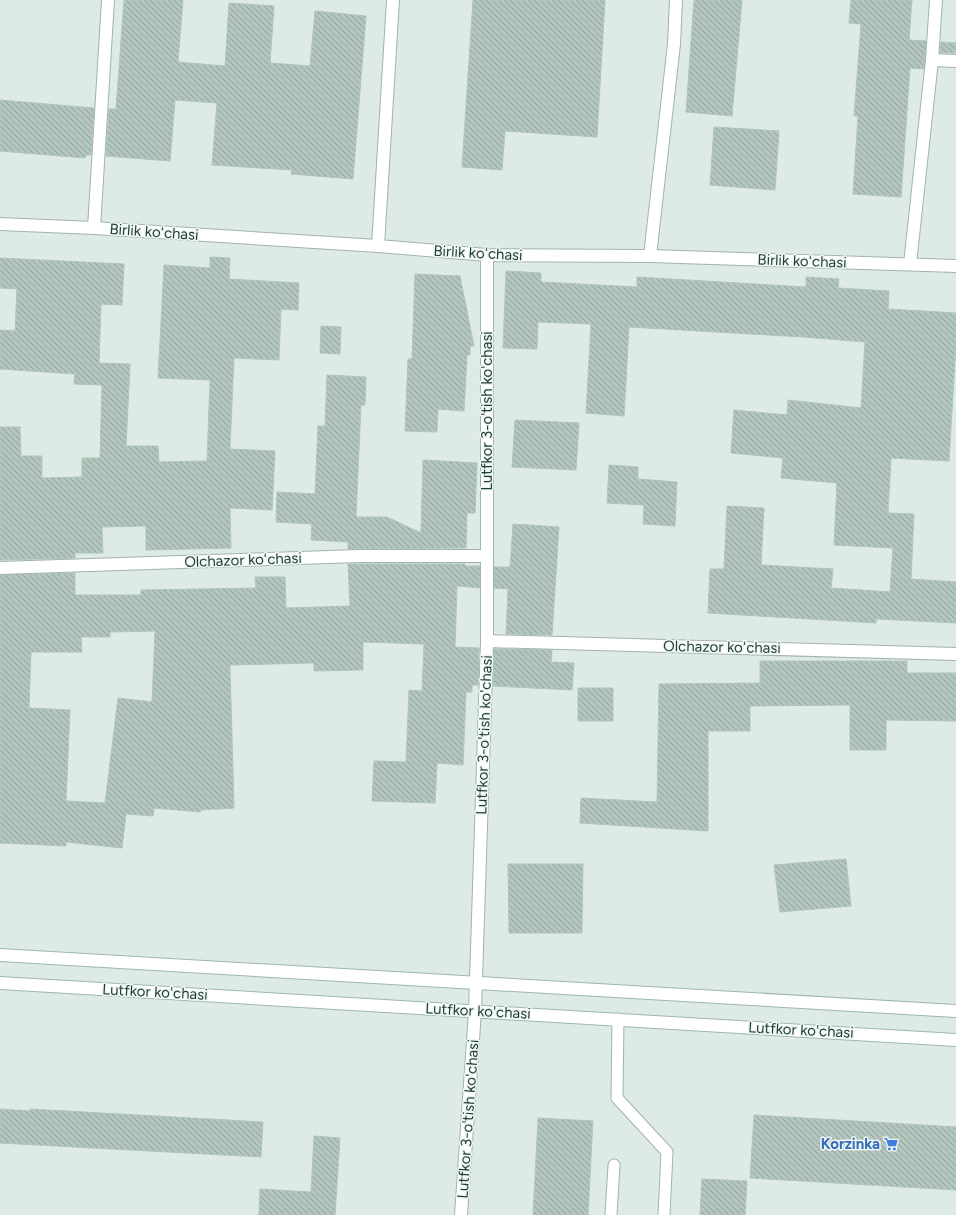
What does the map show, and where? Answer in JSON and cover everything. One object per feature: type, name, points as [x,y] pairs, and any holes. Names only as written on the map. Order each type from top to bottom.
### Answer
[{"type":"street","points":[[94,228],[108,0]]},
{"type":"street","points":[[378,246],[393,0]]},
{"type":"street","points":[[650,256],[674,44],[676,0]]},
{"type":"street","points":[[910,264],[932,60],[936,0]]},
{"type":"street","points":[[932,60],[956,62]]},
{"type":"street","name":"Birlik koʻchasi","points":[[0,224],[94,228],[378,246],[487,255],[650,256],[956,266]]},
{"type":"street","name":"Lutfkor 3-o'tish ko'chasi","points":[[461,1215],[475,1011],[487,641],[487,255]]},
{"type":"street","name":"Olchazor koʻchasi","points":[[0,568],[359,556],[487,556]]},
{"type":"street","name":"Olchazor koʻchasi","points":[[487,641],[956,654]]},
{"type":"street","name":"Lutfkor ko'chasi","points":[[0,955],[956,1011]]},
{"type":"street","name":"Lutfkor ko'chasi","points":[[0,983],[956,1040]]},
{"type":"lane","points":[[618,1019],[617,1098],[667,1152],[664,1215]]},
{"type":"lane","points":[[611,1215],[614,1165]]},
{"type":"building","points":[[124,0],[183,0],[178,62],[225,66],[229,3],[274,6],[270,63],[310,66],[315,11],[366,16],[353,179],[291,174],[292,170],[212,165],[217,103],[175,100],[170,161],[106,156],[109,109],[116,109]]},
{"type":"building","points":[[473,0],[605,0],[597,137],[505,131],[502,170],[462,167]]},
{"type":"building","points":[[694,0],[742,0],[732,116],[686,112]]},
{"type":"building","points":[[851,0],[912,0],[909,40],[926,41],[924,69],[910,68],[901,197],[853,194],[858,116],[854,116],[861,24],[849,23]]},
{"type":"building","points":[[941,42],[956,43],[956,53],[940,53]]},
{"type":"building","points":[[0,100],[94,108],[91,155],[86,155],[85,158],[0,151]]},
{"type":"building","points":[[714,127],[779,131],[775,190],[710,185]]},
{"type":"building","points":[[210,257],[230,258],[229,279],[299,283],[298,310],[281,309],[279,360],[234,358],[230,449],[275,451],[272,510],[230,508],[231,548],[146,550],[146,526],[102,527],[103,553],[75,553],[75,558],[0,560],[0,427],[20,427],[21,456],[42,456],[42,478],[82,477],[82,458],[100,458],[102,385],[74,384],[75,374],[0,369],[0,330],[15,331],[17,289],[0,288],[0,258],[124,264],[122,305],[101,304],[99,363],[130,364],[126,446],[158,446],[159,462],[207,461],[210,380],[158,378],[164,265],[210,268]]},
{"type":"building","points":[[506,271],[541,273],[541,282],[637,287],[637,277],[806,287],[806,277],[839,279],[838,288],[889,291],[888,309],[956,313],[956,345],[949,461],[891,458],[888,513],[914,514],[911,579],[956,582],[956,623],[876,619],[876,623],[708,613],[710,569],[724,569],[727,506],[764,508],[761,565],[833,569],[831,588],[890,592],[893,548],[834,545],[837,483],[781,478],[783,458],[731,453],[734,410],[787,415],[788,400],[861,408],[865,342],[629,327],[624,416],[586,413],[591,324],[538,322],[537,349],[503,348]]},
{"type":"building","points":[[415,274],[460,276],[474,346],[470,346],[470,355],[467,355],[464,411],[438,409],[437,432],[405,431],[408,359],[412,359]]},
{"type":"building","points":[[321,326],[341,327],[340,354],[320,353]]},
{"type":"building","points":[[327,375],[366,377],[365,405],[361,405],[356,517],[387,517],[421,533],[423,460],[477,463],[475,513],[467,513],[466,548],[348,549],[348,542],[311,540],[312,524],[276,522],[277,492],[315,494],[318,426],[325,426]]},
{"type":"building","points":[[515,420],[579,423],[576,470],[512,467]]},
{"type":"building","points":[[609,465],[638,467],[638,479],[677,482],[675,526],[643,524],[644,505],[607,503]]},
{"type":"building","points":[[513,524],[559,527],[552,635],[506,634],[508,589],[494,588],[494,567],[510,567]]},
{"type":"building","points":[[348,564],[465,564],[465,566],[480,566],[480,588],[457,586],[455,647],[479,648],[478,685],[472,685],[472,692],[466,692],[463,765],[437,763],[435,803],[372,801],[374,761],[406,762],[409,690],[422,691],[424,644],[363,642],[363,670],[314,671],[314,663],[230,665],[234,808],[201,810],[200,812],[154,808],[153,816],[126,814],[122,848],[66,842],[66,846],[0,843],[0,575],[75,573],[75,595],[141,595],[141,590],[256,588],[255,577],[285,577],[286,608],[350,606]],"holes":[[[155,631],[152,702],[118,698],[105,803],[66,801],[70,710],[29,708],[31,652],[82,652],[81,637],[110,637],[110,632]]]},
{"type":"building","points":[[494,649],[552,650],[551,662],[574,663],[572,690],[493,686]]},
{"type":"building","points":[[760,661],[907,661],[907,673],[956,673],[956,721],[886,720],[886,750],[850,750],[850,705],[750,706],[750,731],[708,731],[708,831],[580,823],[581,798],[657,802],[659,684],[760,683]]},
{"type":"building","points":[[578,688],[613,688],[613,721],[578,721]]},
{"type":"building","points":[[846,859],[851,906],[780,912],[774,865]]},
{"type":"building","points":[[508,864],[583,864],[582,933],[509,933]]},
{"type":"building","points":[[0,1109],[30,1111],[30,1109],[263,1122],[261,1157],[0,1143]]},
{"type":"building","points":[[754,1115],[956,1127],[956,1190],[750,1178]]},
{"type":"building","points":[[538,1118],[593,1121],[588,1215],[533,1215]]},
{"type":"building","points":[[314,1136],[340,1138],[335,1215],[259,1215],[260,1189],[311,1192]]},
{"type":"building","points":[[702,1179],[747,1181],[745,1215],[700,1215]]},
{"type":"place","name":"Korzinka","points":[[891,1144]]}]
